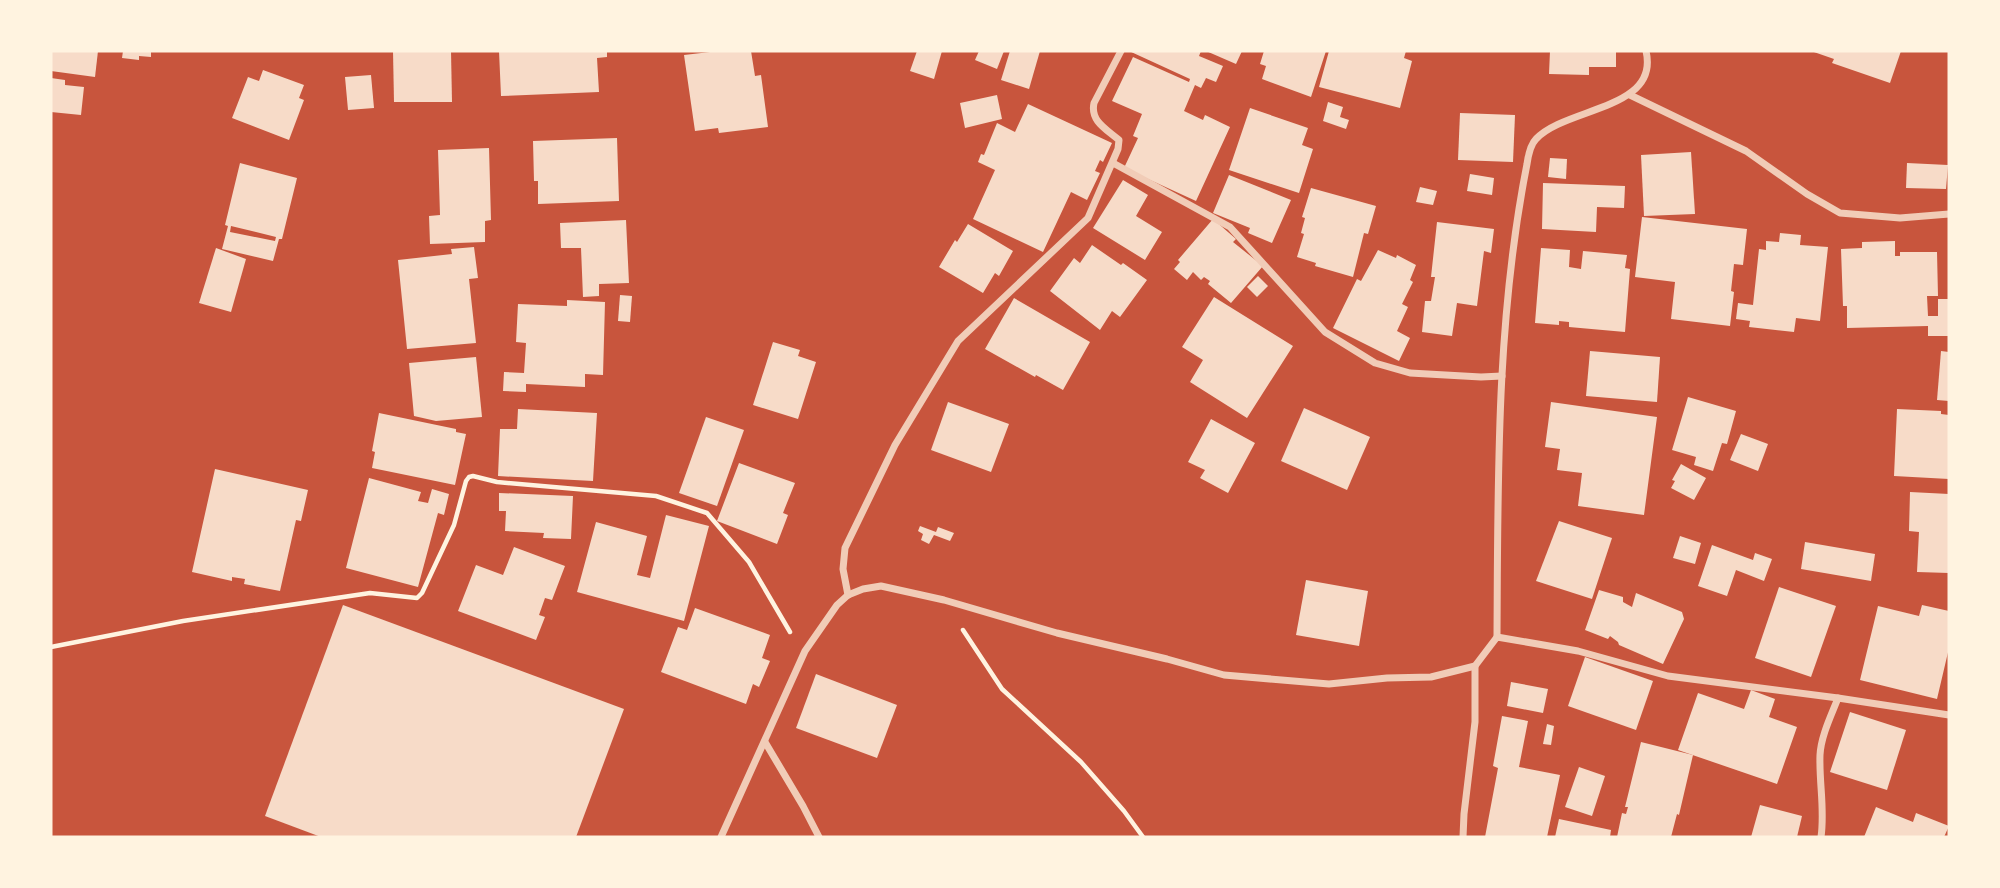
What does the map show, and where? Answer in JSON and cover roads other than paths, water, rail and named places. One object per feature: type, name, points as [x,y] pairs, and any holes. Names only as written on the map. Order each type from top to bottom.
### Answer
[{"type":"street","points":[[848,595],[843,569],[845,548],[895,445],[958,341],[1088,218],[1113,163],[1119,141],[1094,119],[1092,110],[1121,51]]},
{"type":"street","points":[[1463,837],[1475,722],[1475,666],[1497,637],[1496,501],[1502,376],[1507,304],[1528,160],[1535,140],[1561,122],[1630,95],[1644,80],[1649,62],[1646,51]]},
{"type":"street","points":[[1630,95],[1746,152],[1840,213],[1900,218],[1949,214]]},
{"type":"street","points":[[1113,163],[1230,227],[1325,332],[1376,363],[1410,373],[1502,376]]},
{"type":"street","points":[[721,837],[805,651],[837,605],[848,595],[863,589],[881,586],[944,600],[1057,633],[1235,676],[1329,684],[1431,677],[1475,666]]},
{"type":"street","points":[[1497,637],[1578,650],[1668,676],[1949,715]]},
{"type":"street","points":[[1821,837],[1824,818],[1820,754],[1828,722],[1838,698]]},
{"type":"street","points":[[765,742],[819,837]]}]
